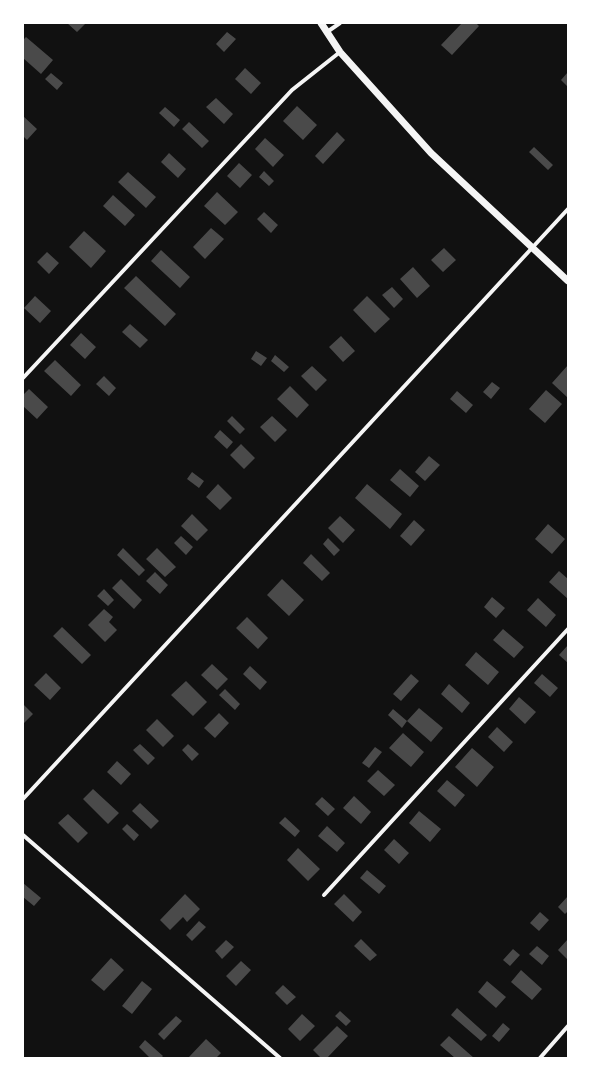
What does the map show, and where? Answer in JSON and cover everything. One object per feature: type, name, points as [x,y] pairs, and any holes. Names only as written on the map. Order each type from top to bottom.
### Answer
[{"type":"street","points":[[321,23],[340,52],[431,153],[568,281]]},
{"type":"street","points":[[327,32],[340,23]]},
{"type":"street","points":[[23,378],[292,90],[340,52]]},
{"type":"street","points":[[23,799],[568,209]]},
{"type":"street","points":[[324,895],[568,629]]},
{"type":"street","points":[[23,835],[280,1058]]},
{"type":"street","points":[[540,1058],[568,1026]]},
{"type":"building","points":[[67,23],[86,23],[77,32]]},
{"type":"building","points":[[462,23],[476,23],[479,26],[452,55],[441,45]]},
{"type":"building","points":[[227,32],[236,39],[224,52],[216,44]]},
{"type":"building","points":[[26,37],[53,60],[41,74],[23,58],[23,40]]},
{"type":"building","points":[[245,68],[261,83],[251,94],[235,79]]},
{"type":"building","points":[[568,72],[568,87],[561,80]]},
{"type":"building","points":[[51,73],[63,83],[57,90],[45,79]]},
{"type":"building","points":[[216,98],[233,114],[224,124],[206,107]]},
{"type":"building","points":[[297,106],[317,125],[303,140],[283,121]]},
{"type":"building","points":[[165,107],[180,120],[174,127],[159,113]]},
{"type":"building","points":[[23,116],[37,129],[27,140],[23,136]]},
{"type":"building","points":[[189,122],[209,141],[202,148],[182,129]]},
{"type":"building","points":[[337,132],[345,140],[323,164],[315,156]]},
{"type":"building","points":[[265,138],[284,155],[273,167],[255,149]]},
{"type":"building","points":[[534,147],[553,165],[548,170],[529,152]]},
{"type":"building","points":[[169,153],[186,169],[178,178],[161,162]]},
{"type":"building","points":[[239,163],[252,175],[240,188],[227,176]]},
{"type":"building","points":[[264,171],[274,181],[269,186],[259,177]]},
{"type":"building","points":[[128,172],[156,197],[146,208],[118,182]]},
{"type":"building","points":[[217,192],[238,212],[225,225],[204,206]]},
{"type":"building","points":[[113,195],[135,215],[125,226],[103,206]]},
{"type":"building","points":[[264,212],[278,225],[271,233],[257,219]]},
{"type":"building","points":[[211,228],[224,239],[205,259],[193,247]]},
{"type":"building","points":[[84,231],[106,251],[91,268],[69,247]]},
{"type":"building","points":[[444,248],[456,260],[443,272],[431,260]]},
{"type":"building","points":[[161,250],[190,277],[180,288],[151,261]]},
{"type":"building","points":[[47,252],[59,263],[49,274],[37,262]]},
{"type":"building","points":[[413,267],[430,286],[417,298],[400,279]]},
{"type":"building","points":[[136,276],[176,314],[165,326],[124,288]]},
{"type":"building","points":[[392,287],[403,299],[394,308],[382,295]]},
{"type":"building","points":[[35,296],[51,311],[40,323],[24,308]]},
{"type":"building","points":[[367,296],[390,319],[375,333],[353,310]]},
{"type":"building","points":[[130,324],[148,340],[140,348],[122,332]]},
{"type":"building","points":[[81,333],[96,347],[85,359],[70,345]]},
{"type":"building","points":[[341,336],[355,351],[343,362],[329,347]]},
{"type":"building","points":[[256,351],[267,358],[261,366],[251,359]]},
{"type":"building","points":[[275,355],[289,367],[284,372],[271,361]]},
{"type":"building","points":[[55,360],[81,385],[71,396],[44,371]]},
{"type":"building","points":[[568,365],[568,398],[552,383]]},
{"type":"building","points":[[312,366],[327,380],[316,391],[301,376]]},
{"type":"building","points":[[104,376],[116,388],[109,396],[96,384]]},
{"type":"building","points":[[492,382],[500,388],[491,399],[483,392]]},
{"type":"building","points":[[290,386],[309,405],[297,418],[277,399]]},
{"type":"building","points":[[29,389],[48,407],[37,419],[23,406],[23,395]]},
{"type":"building","points":[[546,390],[562,404],[545,423],[529,409]]},
{"type":"building","points":[[457,391],[473,405],[466,413],[450,399]]},
{"type":"building","points":[[232,416],[245,429],[240,434],[227,421]]},
{"type":"building","points":[[272,416],[287,430],[275,442],[260,427]]},
{"type":"building","points":[[220,430],[233,442],[227,449],[214,437]]},
{"type":"building","points":[[241,444],[255,458],[244,469],[230,455]]},
{"type":"building","points":[[429,456],[440,465],[425,481],[415,472]]},
{"type":"building","points":[[400,469],[419,486],[410,497],[390,480]]},
{"type":"building","points":[[192,472],[204,481],[199,488],[187,479]]},
{"type":"building","points":[[218,484],[232,498],[220,510],[206,497]]},
{"type":"building","points":[[367,484],[402,514],[390,529],[355,498]]},
{"type":"building","points":[[192,514],[208,530],[197,541],[181,526]]},
{"type":"building","points":[[340,516],[355,530],[343,543],[328,528]]},
{"type":"building","points":[[414,520],[425,530],[411,546],[400,536]]},
{"type":"building","points":[[548,524],[565,539],[552,554],[535,539]]},
{"type":"building","points":[[181,536],[193,547],[186,555],[174,543]]},
{"type":"building","points":[[328,538],[340,550],[334,556],[323,544]]},
{"type":"building","points":[[123,548],[145,570],[139,576],[117,555]]},
{"type":"building","points":[[157,548],[176,567],[165,577],[146,559]]},
{"type":"building","points":[[311,554],[330,573],[322,581],[303,563]]},
{"type":"building","points":[[559,571],[568,579],[568,599],[549,582]]},
{"type":"building","points":[[155,572],[168,585],[160,594],[146,581]]},
{"type":"building","points":[[121,579],[142,600],[134,609],[112,588]]},
{"type":"building","points":[[282,579],[304,600],[289,616],[267,595]]},
{"type":"building","points":[[104,589],[114,600],[108,606],[97,596]]},
{"type":"building","points":[[492,597],[505,608],[496,618],[484,607]]},
{"type":"building","points":[[538,598],[556,615],[546,627],[527,610]]},
{"type":"building","points":[[104,609],[113,617],[109,622],[117,630],[105,642],[88,625]]},
{"type":"building","points":[[247,617],[268,638],[258,649],[236,628]]},
{"type":"building","points":[[62,627],[91,655],[82,664],[53,636]]},
{"type":"building","points":[[503,629],[524,647],[514,658],[493,640]]},
{"type":"building","points":[[568,645],[568,663],[559,655]]},
{"type":"building","points":[[476,652],[499,672],[488,685],[465,665]]},
{"type":"building","points":[[212,664],[228,679],[217,690],[201,675]]},
{"type":"building","points":[[250,666],[267,682],[260,690],[243,674]]},
{"type":"building","points":[[46,673],[61,688],[50,700],[34,685]]},
{"type":"building","points":[[411,674],[419,681],[401,701],[393,694]]},
{"type":"building","points":[[542,674],[558,688],[550,697],[534,683]]},
{"type":"building","points":[[186,681],[207,702],[193,716],[171,695]]},
{"type":"building","points":[[449,684],[470,703],[462,713],[441,694]]},
{"type":"building","points":[[225,689],[240,704],[235,710],[219,695]]},
{"type":"building","points":[[519,697],[536,712],[525,724],[509,709]]},
{"type":"building","points":[[23,704],[33,714],[23,724]]},
{"type":"building","points":[[419,708],[443,728],[431,742],[407,721]]},
{"type":"building","points":[[393,709],[407,721],[402,728],[388,715]]},
{"type":"building","points":[[219,713],[229,723],[215,738],[204,728]]},
{"type":"building","points":[[157,719],[174,736],[163,747],[146,730]]},
{"type":"building","points":[[497,727],[513,742],[504,752],[488,737]]},
{"type":"building","points":[[403,733],[424,752],[411,767],[389,748]]},
{"type":"building","points":[[140,744],[155,758],[148,765],[133,750]]},
{"type":"building","points":[[188,744],[199,754],[192,761],[182,750]]},
{"type":"building","points":[[375,747],[382,752],[369,768],[362,763]]},
{"type":"building","points":[[472,748],[494,767],[477,787],[455,767]]},
{"type":"building","points":[[117,761],[131,774],[121,785],[107,772]]},
{"type":"building","points":[[378,770],[395,785],[384,796],[367,781]]},
{"type":"building","points":[[447,780],[465,795],[455,807],[437,791]]},
{"type":"building","points":[[93,789],[119,813],[108,824],[83,799]]},
{"type":"building","points":[[354,796],[371,812],[361,824],[343,808]]},
{"type":"building","points":[[322,797],[335,809],[328,816],[315,804]]},
{"type":"building","points":[[140,803],[159,821],[151,829],[132,811]]},
{"type":"building","points":[[419,811],[441,829],[430,842],[409,823]]},
{"type":"building","points":[[68,814],[88,833],[78,843],[58,823]]},
{"type":"building","points":[[285,817],[300,831],[295,837],[279,823]]},
{"type":"building","points":[[127,824],[139,835],[134,841],[122,829]]},
{"type":"building","points":[[327,826],[345,843],[337,852],[318,836]]},
{"type":"building","points":[[394,839],[409,853],[399,864],[384,850]]},
{"type":"building","points":[[298,848],[320,869],[308,881],[287,860]]},
{"type":"building","points":[[367,870],[386,886],[379,894],[360,878]]},
{"type":"building","points":[[23,883],[41,898],[34,906],[23,897]]},
{"type":"building","points":[[185,894],[200,909],[187,922],[183,917],[170,930],[160,920]]},
{"type":"building","points":[[344,894],[362,912],[353,922],[334,904]]},
{"type":"building","points":[[568,896],[568,911],[565,914],[558,907]]},
{"type":"building","points":[[540,912],[549,920],[539,931],[530,923]]},
{"type":"building","points":[[199,921],[206,927],[192,941],[186,935]]},
{"type":"building","points":[[361,939],[377,955],[370,961],[354,946]]},
{"type":"building","points":[[568,939],[568,960],[558,950]]},
{"type":"building","points":[[226,940],[234,947],[222,959],[215,951]]},
{"type":"building","points":[[537,946],[549,956],[542,965],[529,954]]},
{"type":"building","points":[[513,949],[520,955],[510,966],[503,960]]},
{"type":"building","points":[[111,958],[124,970],[104,991],[91,980]]},
{"type":"building","points":[[241,961],[251,970],[236,986],[226,976]]},
{"type":"building","points":[[521,970],[542,989],[532,1000],[511,982]]},
{"type":"building","points":[[142,981],[152,989],[132,1014],[122,1006]]},
{"type":"building","points":[[487,981],[506,997],[496,1008],[478,992]]},
{"type":"building","points":[[283,985],[296,997],[287,1005],[275,993]]},
{"type":"building","points":[[457,1008],[487,1035],[481,1041],[451,1015]]},
{"type":"building","points":[[340,1011],[351,1021],[346,1026],[335,1016]]},
{"type":"building","points":[[302,1014],[315,1026],[300,1041],[288,1029]]},
{"type":"building","points":[[176,1016],[182,1021],[164,1040],[158,1034]]},
{"type":"building","points":[[503,1023],[510,1029],[499,1042],[492,1036]]},
{"type":"building","points":[[337,1026],[348,1036],[327,1058],[321,1058],[313,1050]]},
{"type":"building","points":[[449,1036],[474,1058],[455,1058],[440,1045]]},
{"type":"building","points":[[206,1039],[221,1053],[216,1058],[189,1057]]},
{"type":"building","points":[[145,1040],[163,1056],[161,1058],[150,1058],[139,1047]]}]
